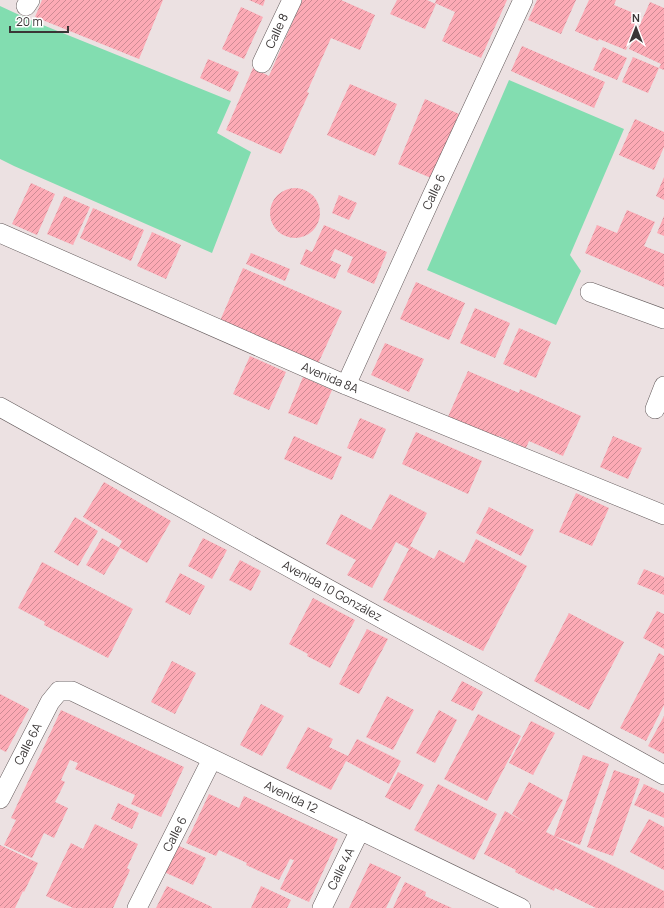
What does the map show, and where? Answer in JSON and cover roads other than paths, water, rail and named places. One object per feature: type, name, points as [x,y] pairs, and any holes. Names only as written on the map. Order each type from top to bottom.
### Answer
[{"type":"street","name":"Calle 8","points":[[262,63],[292,0]]},
{"type":"street","name":"Calle 6","points":[[346,385],[523,0]]},
{"type":"street","name":"Avenida 8A","points":[[0,233],[346,385],[664,515]]},
{"type":"street","points":[[590,292],[664,319]]},
{"type":"street","points":[[655,409],[664,386]]},
{"type":"street","name":"Avenida 10 González","points":[[0,407],[664,775]]},
{"type":"street","name":"Avenida 12","points":[[59,692],[72,692],[521,908]]},
{"type":"street","name":"Calle 6A","points":[[0,799],[50,702],[59,692]]},
{"type":"street","name":"Calle 6","points":[[137,908],[212,759]]},
{"type":"street","name":"Calle 4A","points":[[322,908],[360,830]]}]
